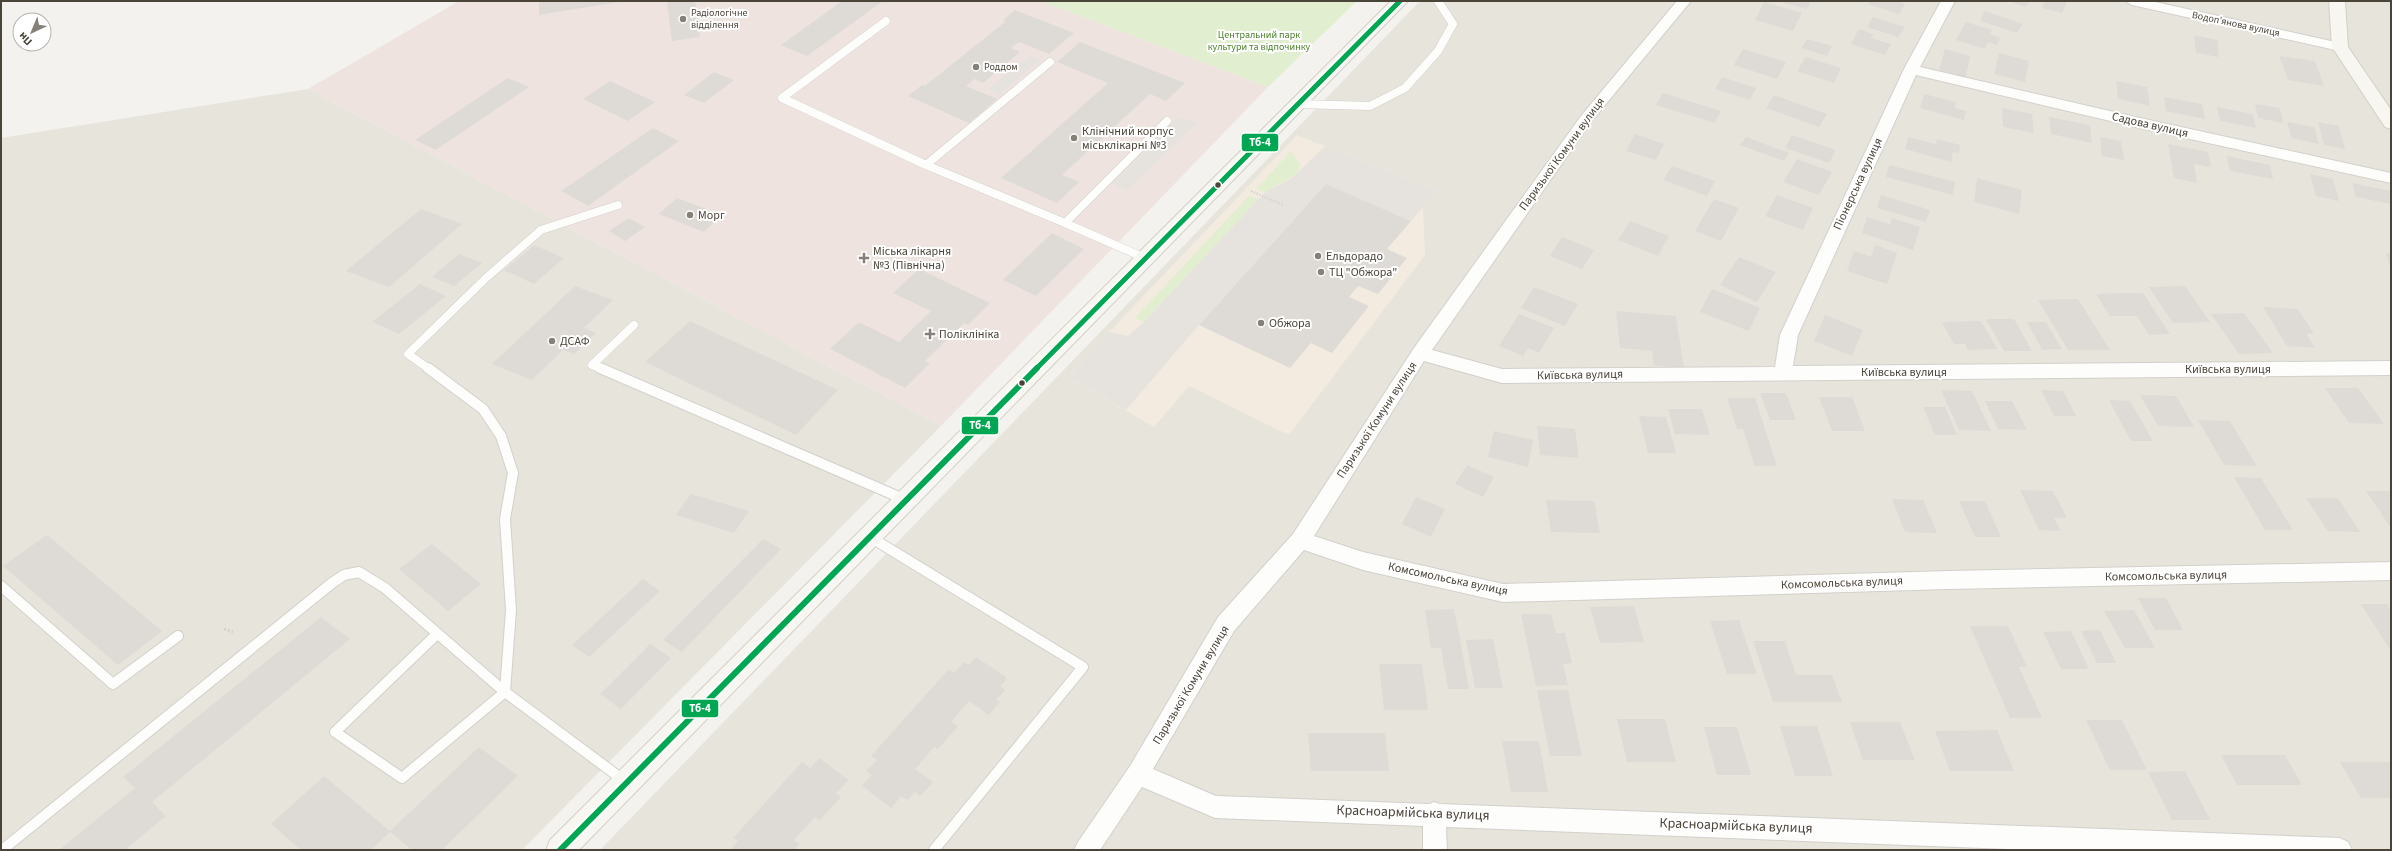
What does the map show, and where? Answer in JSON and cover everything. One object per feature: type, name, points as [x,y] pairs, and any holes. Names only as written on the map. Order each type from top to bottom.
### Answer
[{"type":"main road","points":[[560,850],[1400,1]]},
{"type":"main road","points":[[2337,1],[2340,47],[2391,123]]},
{"type":"street","name":"Паризької Комуни вулиця","points":[[1086,850],[1138,774],[1226,624],[1300,540],[1420,353],[1586,119],[1684,1]]},
{"type":"street","name":"Піонерська вулиця","points":[[1782,373],[1789,335],[1910,69],[1948,1]]},
{"type":"street","name":"Водоп’янова вулиця","points":[[2132,1],[2340,47]]},
{"type":"street","name":"Садова вулиця","points":[[1910,69],[2140,123],[2391,178]]},
{"type":"street","name":"Київська вулиця","points":[[1420,353],[1502,376],[2391,368]]},
{"type":"street","name":"Комсомольська вулиця","points":[[1300,540],[1363,561],[1504,593],[1956,579],[2391,572]]},
{"type":"street","name":"Красноармійська вулиця","points":[[1138,774],[1215,807],[1434,813],[2340,850]]},
{"type":"street","points":[[1434,813],[1435,850]]},
{"type":"lane","points":[[1298,104],[1370,106],[1405,88],[1438,51],[1453,24],[1438,1]]},
{"type":"lane","points":[[886,21],[782,98],[926,165],[1145,258]]},
{"type":"lane","points":[[926,165],[1050,62]]},
{"type":"lane","points":[[1065,223],[1167,121]]},
{"type":"lane","points":[[437,634],[335,732],[402,778],[505,692],[511,610],[505,519],[513,473],[501,436],[483,409],[408,354],[486,278],[541,230],[618,205]]},
{"type":"lane","points":[[634,325],[592,365],[907,500]]},
{"type":"lane","points":[[870,537],[1082,666],[934,850]]},
{"type":"lane","points":[[2,850],[344,575],[359,572],[385,588],[505,692],[627,782]]},
{"type":"lane","points":[[1,586],[113,684],[178,636]]},
{"type":"path","points":[[1252,191],[1283,205]]},
{"type":"path","points":[[224,629],[233,632]]},
{"type":"shaded area","name":"Міська лікарня №3 (Північна)","points":[[459,1],[1041,1],[1268,87],[941,426],[308,89]]},
{"type":"shaded area","points":[[1420,1],[2391,1],[2391,850],[600,850]]},
{"type":"shaded area","points":[[1029,56],[1040,60],[999,95],[988,89]]},
{"type":"shaded area","points":[[308,89],[941,426],[522,850],[1,850],[1,138]]},
{"type":"shaded area","points":[[1178,117],[1197,123],[1127,190],[1111,183]]},
{"type":"shaded area","points":[[1297,135],[1437,191],[1423,208],[1425,255],[1289,435],[1189,386],[1154,427],[1070,378],[1109,332]]},
{"type":"shaded area","points":[[1325,146],[1437,191],[1411,221],[1326,184],[1199,325],[1126,410],[1070,378],[1109,332],[1128,336],[1144,322],[1265,192],[1292,178]]},
{"type":"green space","name":"Центральний парк культури та відпочинку","points":[[1041,1],[1357,1],[1268,87]]},
{"type":"green space","points":[[1291,151],[1300,164],[1297,174],[1265,192],[1256,189]]},
{"type":"green space","points":[[1249,196],[1258,199],[1144,322],[1135,318]]},
{"type":"building","points":[[539,1],[619,1],[619,2],[539,15]]},
{"type":"building","name":"Радіологічне відділення","points":[[667,1],[695,1],[700,37],[672,41]]},
{"type":"building","points":[[842,1],[883,1],[807,56],[781,45]]},
{"type":"building","points":[[1779,1],[1811,1],[1807,9]]},
{"type":"building","points":[[1870,1],[1896,1],[1905,4],[1899,14],[1868,4]]},
{"type":"building","points":[[2008,1],[2030,1],[2026,7]]},
{"type":"building","points":[[2045,1],[2067,2],[2062,13],[2042,8]]},
{"type":"building","points":[[1764,2],[1802,13],[1793,31],[1755,20]]},
{"type":"building","name":"Роддом","points":[[1015,10],[1074,33],[1049,54],[1019,42],[1011,48],[1020,52],[983,83],[974,79],[966,86],[997,99],[969,123],[908,96],[922,85],[925,86],[1006,21],[1003,20]]},
{"type":"building","points":[[1985,11],[2023,24],[2017,33],[1980,21]]},
{"type":"building","points":[[1873,17],[1905,27],[1898,37],[1867,27]]},
{"type":"building","points":[[1966,22],[1992,30],[1990,34],[2000,38],[1997,45],[1988,42],[1985,49],[1956,40]]},
{"type":"building","points":[[1859,29],[1874,34],[1871,38],[1891,44],[1885,55],[1851,44]]},
{"type":"building","points":[[2194,35],[2217,40],[2219,57],[2196,53]]},
{"type":"building","points":[[1807,39],[1832,46],[1827,56],[1801,48]]},
{"type":"building","name":"Клінічний корпус міськлікарні №3","points":[[1080,42],[1185,83],[1166,101],[1150,94],[1062,175],[1079,182],[1057,203],[1001,178],[1108,83],[1057,62]]},
{"type":"building","points":[[1743,49],[1786,62],[1777,79],[1734,65]]},
{"type":"building","points":[[1945,49],[1970,56],[1966,77],[1939,70]]},
{"type":"building","points":[[1999,53],[2029,61],[2025,82],[1994,74]]},
{"type":"building","points":[[2279,56],[2315,61],[2324,86],[2288,80]]},
{"type":"building","points":[[1806,57],[1841,68],[1834,83],[1797,71]]},
{"type":"building","points":[[714,72],[734,80],[704,103],[684,95]]},
{"type":"building","points":[[1722,77],[1756,88],[1750,100],[1715,89]]},
{"type":"building","points":[[508,78],[529,87],[436,150],[415,140]]},
{"type":"building","points":[[610,81],[655,102],[628,121],[583,99]]},
{"type":"building","points":[[2116,81],[2147,87],[2150,106],[2118,99]]},
{"type":"building","points":[[1663,93],[1721,111],[1715,123],[1656,105]]},
{"type":"building","points":[[1924,94],[1956,102],[1955,108],[1966,111],[1964,120],[1920,108]]},
{"type":"building","points":[[1774,95],[1827,114],[1819,127],[1766,108]]},
{"type":"building","points":[[2164,97],[2202,104],[2205,119],[2166,111]]},
{"type":"building","points":[[2255,104],[2280,108],[2283,123],[2258,118]]},
{"type":"building","points":[[2217,107],[2253,114],[2256,128],[2220,121]]},
{"type":"building","points":[[2002,108],[2032,114],[2034,133],[2003,127]]},
{"type":"building","points":[[2049,117],[2090,125],[2092,143],[2051,134]]},
{"type":"building","points":[[2287,122],[2314,127],[2319,144],[2291,138]]},
{"type":"building","points":[[2318,122],[2339,126],[2345,149],[2324,145]]},
{"type":"building","points":[[653,128],[679,141],[588,206],[561,191]]},
{"type":"building","points":[[1635,134],[1664,144],[1656,160],[1626,151]]},
{"type":"building","points":[[1792,135],[1836,150],[1829,163],[1785,148]]},
{"type":"building","points":[[1746,137],[1789,153],[1784,161],[1740,145]]},
{"type":"building","points":[[1908,137],[1936,144],[1937,139],[1960,145],[1959,153],[1953,152],[1951,162],[1905,149]]},
{"type":"building","points":[[2100,137],[2121,141],[2124,160],[2102,156]]},
{"type":"building","points":[[2168,144],[2208,152],[2211,167],[2194,164],[2197,183],[2174,178]]},
{"type":"building","points":[[2227,156],[2270,165],[2273,179],[2230,171]]},
{"type":"building","points":[[1797,159],[1832,172],[1819,195],[1783,182]]},
{"type":"building","points":[[1889,165],[1955,182],[1953,195],[1886,177]]},
{"type":"building","points":[[1672,166],[1715,181],[1707,196],[1663,180]]},
{"type":"building","points":[[2310,174],[2333,179],[2339,201],[2316,196]]},
{"type":"building","points":[[1977,178],[2022,190],[2019,214],[1974,202]]},
{"type":"building","points":[[2352,183],[2391,191],[2391,204],[2356,197]]},
{"type":"building","name":"ТЦ \"Обжора\"","points":[[1326,184],[1411,221],[1387,249],[1407,258],[1378,294],[1358,286],[1349,297],[1369,306],[1332,353],[1311,343],[1290,368],[1199,325]]},
{"type":"building","points":[[1777,195],[1813,208],[1803,230],[1765,216]]},
{"type":"building","points":[[1881,195],[1930,210],[1926,222],[1877,208]]},
{"type":"building","name":"Морг","points":[[677,198],[722,215],[704,232],[659,214]]},
{"type":"building","points":[[1714,199],[1739,208],[1721,241],[1695,231]]},
{"type":"building","points":[[421,209],[462,224],[389,287],[346,271]]},
{"type":"building","points":[[1867,217],[1890,224],[1892,218],[1920,227],[1913,250],[1862,233]]},
{"type":"building","points":[[629,218],[645,227],[625,241],[609,231]]},
{"type":"building","points":[[1630,221],[1669,236],[1658,256],[1618,240]]},
{"type":"building","points":[[1052,233],[1084,249],[1036,296],[1003,280]]},
{"type":"building","points":[[1562,237],[1594,250],[1582,269],[1550,256]]},
{"type":"building","points":[[534,245],[564,258],[534,284],[504,270]]},
{"type":"building","points":[[1875,245],[1897,253],[1887,284],[1847,271],[1854,251],[1871,257]]},
{"type":"building","points":[[2386,253],[2391,254],[2391,269]]},
{"type":"building","points":[[459,254],[482,263],[454,286],[432,277]]},
{"type":"building","points":[[1739,257],[1776,272],[1757,302],[1720,285]]},
{"type":"building","name":"Поліклініка","points":[[919,269],[990,303],[968,325],[964,323],[925,361],[930,363],[905,388],[830,349],[859,322],[899,342],[931,311],[893,293]]},
{"type":"building","points":[[420,284],[446,296],[399,334],[372,322]]},
{"type":"building","name":"ДСАФ","points":[[575,286],[613,300],[584,328],[596,333],[574,354],[563,350],[532,380],[492,364]]},
{"type":"building","points":[[2185,286],[2210,322],[2173,323],[2149,287]]},
{"type":"building","points":[[1534,287],[1578,304],[1565,326],[1521,308]]},
{"type":"building","points":[[1712,289],[1760,308],[1749,331],[1700,312]]},
{"type":"building","points":[[2143,293],[2170,334],[2149,335],[2137,316],[2110,316],[2096,294]]},
{"type":"building","points":[[2078,299],[2110,350],[2068,350],[2038,300]]},
{"type":"building","points":[[2263,307],[2298,309],[2314,334],[2306,333],[2315,348],[2287,346]]},
{"type":"building","points":[[1616,311],[1676,316],[1684,368],[1654,365],[1652,351],[1620,348]]},
{"type":"building","points":[[2244,313],[2273,353],[2239,354],[2211,314]]},
{"type":"building","points":[[1519,314],[1554,328],[1539,353],[1528,348],[1523,356],[1499,346]]},
{"type":"building","points":[[1825,315],[1863,330],[1852,356],[1814,341]]},
{"type":"building","points":[[1986,319],[2014,319],[2032,351],[2004,351]]},
{"type":"building","points":[[690,321],[838,390],[796,435],[645,362]]},
{"type":"building","points":[[1981,321],[1997,349],[1968,350],[1965,344],[1954,344],[1942,322]]},
{"type":"building","points":[[2027,322],[2046,322],[2062,349],[2042,350]]},
{"type":"building","points":[[2325,388],[2358,388],[2384,424],[2349,423]]},
{"type":"building","points":[[1941,390],[1972,391],[1991,431],[1959,430]]},
{"type":"building","points":[[2041,390],[2063,391],[2076,416],[2054,416]]},
{"type":"building","points":[[1760,393],[1786,393],[1796,420],[1770,420]]},
{"type":"building","points":[[2140,395],[2176,396],[2194,427],[2158,426]]},
{"type":"building","points":[[1819,397],[1852,397],[1865,431],[1832,431]]},
{"type":"building","points":[[1727,398],[1755,398],[1777,466],[1755,466],[1743,429],[1737,429]]},
{"type":"building","points":[[2109,400],[2130,401],[2153,441],[2131,441]]},
{"type":"building","points":[[1985,401],[2012,401],[2027,430],[1998,429]]},
{"type":"building","points":[[1923,407],[1945,407],[1957,435],[1935,435]]},
{"type":"building","points":[[1668,409],[1702,409],[1710,435],[1675,434]]},
{"type":"building","points":[[1639,416],[1666,417],[1676,453],[1648,453]]},
{"type":"building","points":[[2198,420],[2230,421],[2257,466],[2224,465]]},
{"type":"building","points":[[1537,426],[1575,429],[1579,458],[1540,455]]},
{"type":"building","points":[[1494,431],[1533,440],[1528,467],[1488,457]]},
{"type":"building","points":[[1467,465],[1494,477],[1483,497],[1455,484]]},
{"type":"building","points":[[2234,477],[2261,478],[2293,530],[2265,530]]},
{"type":"building","points":[[2020,490],[2053,491],[2067,518],[2054,518],[2061,531],[2039,530]]},
{"type":"building","points":[[2366,491],[2391,491],[2391,528]]},
{"type":"building","points":[[691,494],[749,511],[734,533],[676,515]]},
{"type":"building","points":[[1416,497],[1445,509],[1431,537],[1402,524]]},
{"type":"building","points":[[2306,498],[2338,498],[2360,532],[2328,531]]},
{"type":"building","points":[[1892,499],[1923,500],[1937,533],[1905,532]]},
{"type":"building","points":[[1546,500],[1594,501],[1600,533],[1551,532]]},
{"type":"building","points":[[1959,501],[1985,501],[2001,537],[1975,537]]},
{"type":"building","points":[[47,535],[162,631],[118,665],[3,566]]},
{"type":"building","points":[[763,539],[781,549],[682,652],[663,640]]},
{"type":"building","points":[[432,544],[481,584],[448,611],[399,569]]},
{"type":"building","points":[[643,579],[660,591],[589,657],[572,645]]},
{"type":"building","points":[[2138,598],[2166,598],[2183,630],[2155,630]]},
{"type":"building","points":[[2361,604],[2387,604],[2391,610],[2391,651]]},
{"type":"building","points":[[1634,606],[1644,642],[1600,643],[1590,607]]},
{"type":"building","points":[[1454,609],[1469,689],[1448,689],[1441,648],[1431,648],[1425,610]]},
{"type":"building","points":[[2134,610],[2155,648],[2125,648],[2104,611]]},
{"type":"building","points":[[1521,614],[1551,614],[1556,633],[1565,633],[1572,663],[1563,664],[1568,685],[1536,686]]},
{"type":"building","points":[[321,617],[350,639],[152,802],[166,816],[125,850],[59,850],[135,788],[123,777]]},
{"type":"building","points":[[1739,620],[1757,674],[1727,674],[1710,621]]},
{"type":"building","points":[[1970,626],[2008,626],[2027,667],[2019,667],[2042,718],[2010,718]]},
{"type":"building","points":[[2100,630],[2116,663],[2097,663],[2081,631]]},
{"type":"building","points":[[2071,631],[2089,669],[2061,669],[2043,632]]},
{"type":"building","points":[[1493,639],[1503,688],[1475,688],[1466,640]]},
{"type":"building","points":[[1753,641],[1785,641],[1796,675],[1832,675],[1842,702],[1773,702]]},
{"type":"building","points":[[650,644],[671,658],[621,709],[600,694]]},
{"type":"building","points":[[976,657],[1007,678],[1000,686],[1005,690],[996,700],[1000,702],[989,715],[969,701],[951,722],[958,726],[938,749],[934,747],[915,769],[933,782],[920,796],[915,792],[908,800],[901,796],[891,808],[862,786],[872,775],[866,771],[877,760],[871,756],[949,669],[954,673],[964,662],[969,665]]},
{"type":"building","points":[[1379,664],[1422,664],[1428,710],[1384,710]]},
{"type":"building","points":[[1537,690],[1568,690],[1582,756],[1550,756]]},
{"type":"building","points":[[1617,719],[1665,719],[1676,762],[1627,762]]},
{"type":"building","points":[[2086,720],[2122,720],[2147,770],[2110,770]]},
{"type":"building","points":[[1850,722],[1900,722],[1915,760],[1863,760]]},
{"type":"building","points":[[1780,726],[1817,726],[1833,776],[1795,776]]},
{"type":"building","points":[[1704,727],[1737,727],[1751,775],[1717,775]]},
{"type":"building","points":[[1997,730],[2014,771],[1950,771],[1935,731]]},
{"type":"building","points":[[1308,733],[1385,733],[1389,771],[1311,771]]},
{"type":"building","points":[[1502,741],[1539,741],[1548,792],[1511,792]]},
{"type":"building","points":[[479,747],[518,776],[442,850],[412,850],[390,832],[371,850],[301,850],[271,824],[324,776],[390,831]]},
{"type":"building","points":[[2221,755],[2285,755],[2302,785],[2237,785]]},
{"type":"building","points":[[819,758],[849,780],[836,793],[841,797],[820,820],[815,817],[794,840],[799,844],[794,850],[730,850],[738,841],[733,838],[802,762],[810,768]]},
{"type":"building","points":[[2340,762],[2391,762],[2391,798],[2361,798]]},
{"type":"building","points":[[2185,771],[2210,820],[2172,820],[2148,772]]},
{"type":"transit line","name":"Тб-4","points":[[560,850],[1400,1]]},
{"type":"place","name":"Радіологічне відділення","points":[[683,19]]},
{"type":"place","name":"Роддом","points":[[976,67]]},
{"type":"place","name":"Клінічний корпус міськлікарні №3","points":[[1074,138]]},
{"type":"place","name":"Морг","points":[[690,215]]},
{"type":"place","name":"Ельдорадо","points":[[1318,256]]},
{"type":"place","name":"Міська лікарня №3 (Північна)","points":[[864,258]]},
{"type":"place","name":"ТЦ \"Обжора\"","points":[[1321,272]]},
{"type":"place","name":"Обжора","points":[[1261,323]]},
{"type":"place","name":"Поліклініка","points":[[930,334]]},
{"type":"place","name":"ДСАФ","points":[[552,341]]}]
